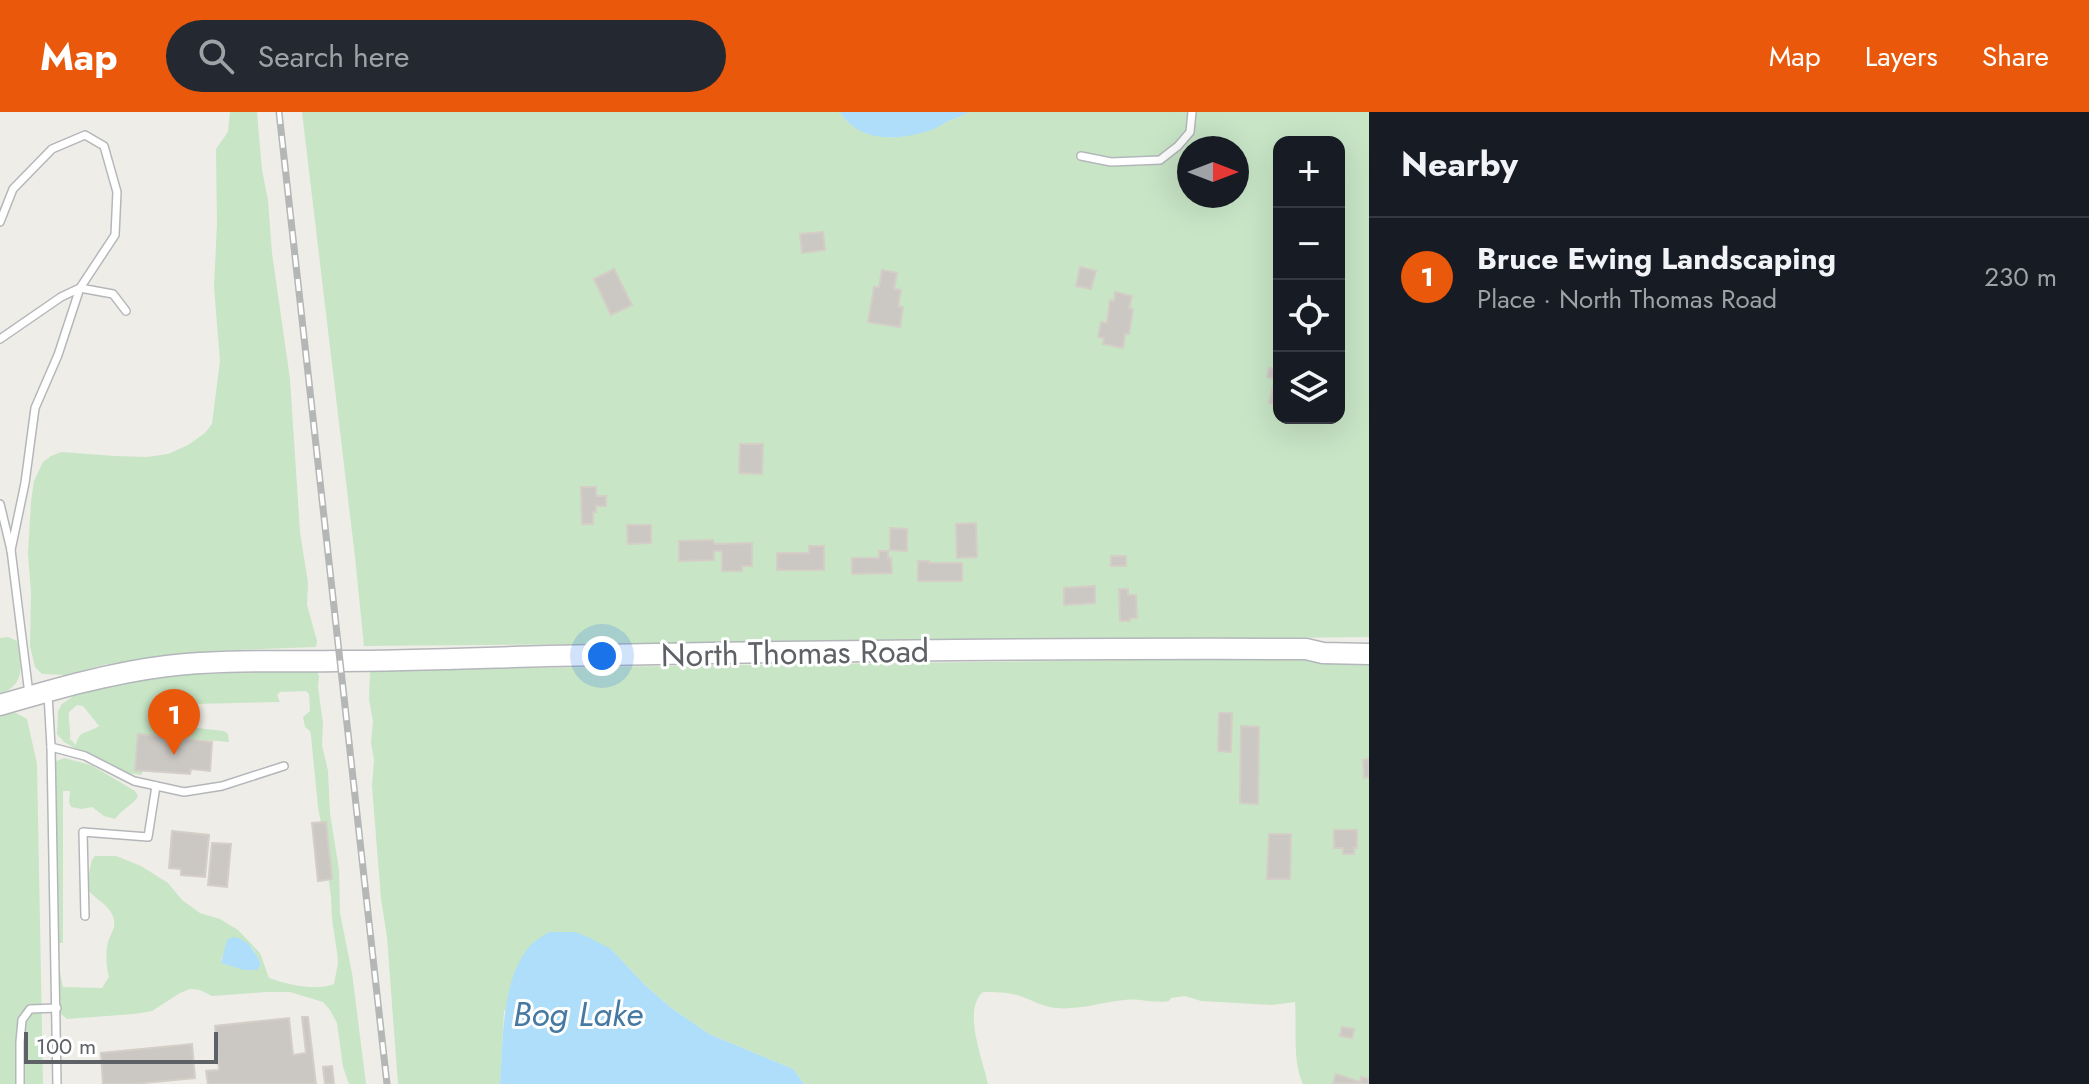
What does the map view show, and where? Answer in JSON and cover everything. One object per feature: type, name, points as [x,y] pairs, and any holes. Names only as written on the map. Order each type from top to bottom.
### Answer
[{"type":"main road","name":"North Thomas Road","points":[[0,705],[83,681],[144,670],[245,661],[640,654],[1306,649],[1324,645],[1369,645]]},
{"type":"main road","name":"North Thomas Road","points":[[1306,649],[1323,653],[1369,654]]},
{"type":"lane","points":[[1081,156],[1111,162],[1160,160],[1190,132],[1192,112]]},
{"type":"lane","points":[[0,222],[13,189],[52,149],[85,135],[104,146],[117,192],[115,235],[80,288],[58,355],[35,408],[25,483],[11,550]]},
{"type":"lane","points":[[0,339],[61,297],[80,288],[113,294],[126,311]]},
{"type":"lane","points":[[0,504],[51,747],[57,1084]]},
{"type":"lane","points":[[51,747],[85,756],[134,781],[184,792],[222,786],[284,766]]},
{"type":"lane","points":[[85,916],[83,832],[148,837],[156,786]]},
{"type":"lane","points":[[20,1084],[22,1020],[30,1009],[57,1008]]},
{"type":"green space","points":[[230,112],[257,112],[272,253],[290,379],[300,532],[308,583],[307,605],[316,647],[210,651],[107,664],[65,675],[42,674],[35,667],[30,646],[28,554],[34,481],[43,462],[61,452],[147,457],[168,454],[188,445],[212,424],[220,361],[214,287],[216,149],[228,132]]},
{"type":"green space","points":[[302,112],[840,112],[857,127],[876,135],[898,137],[969,112],[1369,112],[1369,637],[364,646]]},
{"type":"green space","points":[[0,638],[17,641],[20,672],[15,685],[0,694]]},
{"type":"green space","points":[[1369,658],[1369,1084],[1303,1084],[1296,1055],[1295,1002],[1272,1005],[1201,1001],[1185,996],[1163,1002],[1131,1000],[1059,1008],[1011,994],[983,992],[977,1000],[974,1023],[988,1084],[804,1084],[793,1069],[709,1034],[670,1007],[611,949],[504,1011],[500,1084],[398,1084],[372,786],[373,722],[369,699],[370,673],[374,670]]},
{"type":"green space","points":[[222,671],[317,671],[323,724],[322,745],[328,771],[330,813],[339,870],[340,913],[352,973],[366,1084],[349,1084],[343,1067],[337,1023],[330,1010],[323,1002],[290,992],[212,996],[190,989],[152,1011],[134,1014],[67,1019],[56,1010],[57,958],[63,987],[102,988],[109,977],[106,953],[114,927],[113,918],[110,910],[86,886],[95,856],[116,856],[141,866],[168,883],[182,900],[200,913],[220,919],[238,930],[260,953],[269,978],[302,986],[334,984],[338,963],[331,897],[311,736],[303,717],[310,711],[309,694],[306,691],[280,692],[277,695],[280,702],[195,704],[185,713],[184,725],[224,731],[228,734],[229,742],[138,734],[135,769],[143,771],[141,775],[127,773],[78,750],[57,734],[58,711],[62,704],[78,693],[155,677]],"holes":[[[77,705],[83,706],[99,726],[82,734],[76,745],[70,739],[69,712]],[[252,947],[261,964],[255,970],[223,964],[223,955]]]},
{"type":"green space","points":[[16,713],[27,719],[37,764],[43,1084],[0,1084],[0,714]]},
{"type":"green space","points":[[64,758],[91,765],[135,791],[138,796],[115,819],[104,816],[92,807],[71,807],[70,791],[63,791],[63,943],[57,943],[54,762]]},
{"type":"water","points":[[840,112],[969,112],[934,129],[909,136],[883,137],[859,130]]},
{"type":"water","name":"Bog Lake","points":[[549,932],[575,932],[611,949],[670,1007],[709,1034],[793,1069],[804,1084],[500,1084],[505,1012],[513,977],[529,947]]},
{"type":"water","points":[[233,937],[243,940],[253,950],[261,964],[257,970],[244,970],[221,963],[227,940]]},
{"type":"building","points":[[823,232],[825,250],[802,253],[800,234]]},
{"type":"building","points":[[1080,267],[1096,271],[1091,289],[1076,286]]},
{"type":"building","points":[[614,269],[632,305],[611,315],[594,279]]},
{"type":"building","points":[[882,270],[897,273],[894,289],[901,290],[898,306],[903,307],[900,327],[868,322],[874,287],[879,287]]},
{"type":"building","points":[[1115,292],[1132,296],[1129,334],[1125,334],[1123,348],[1103,344],[1104,338],[1098,337],[1101,322],[1107,323],[1110,300],[1114,301]]},
{"type":"building","points":[[1269,368],[1273,369],[1273,378],[1267,377]]},
{"type":"building","points":[[740,444],[763,444],[762,474],[739,473]]},
{"type":"building","points":[[581,487],[596,487],[596,496],[606,496],[606,506],[596,506],[596,512],[593,512],[593,524],[582,524]]},
{"type":"building","points":[[976,523],[977,557],[957,558],[956,524]]},
{"type":"building","points":[[627,525],[651,525],[651,543],[628,544]]},
{"type":"building","points":[[890,528],[907,529],[907,551],[890,550]]},
{"type":"building","points":[[713,540],[714,544],[752,543],[752,566],[742,566],[742,571],[722,571],[722,551],[714,551],[714,560],[679,561],[679,541]]},
{"type":"building","points":[[809,546],[824,546],[824,570],[777,570],[777,553],[809,553]]},
{"type":"building","points":[[879,551],[888,551],[892,573],[852,574],[852,558],[879,558]]},
{"type":"building","points":[[1111,556],[1126,556],[1126,566],[1111,566]]},
{"type":"building","points":[[918,561],[962,563],[962,581],[918,581]]},
{"type":"building","points":[[1095,586],[1095,603],[1064,605],[1064,588]]},
{"type":"building","points":[[1119,589],[1128,589],[1128,595],[1136,595],[1137,618],[1120,621]]},
{"type":"building","points":[[1219,713],[1232,713],[1231,752],[1218,751]]},
{"type":"building","points":[[1241,726],[1259,727],[1258,804],[1240,803]]},
{"type":"building","points":[[138,734],[212,742],[210,771],[191,769],[190,774],[135,770]]},
{"type":"building","points":[[1369,759],[1369,777],[1364,778],[1363,760]]},
{"type":"building","points":[[326,822],[332,879],[318,881],[312,823]]},
{"type":"building","points":[[1334,830],[1357,830],[1354,854],[1343,854],[1343,848],[1334,848]]},
{"type":"building","points":[[172,831],[209,835],[205,877],[181,875],[181,869],[169,868]]},
{"type":"building","points":[[1269,834],[1291,834],[1290,879],[1267,879]]},
{"type":"building","points":[[212,843],[231,844],[227,887],[208,885]]},
{"type":"building","points":[[302,1017],[308,1017],[316,1084],[208,1084],[206,1071],[219,1070],[215,1026],[289,1018],[293,1055],[306,1053]]},
{"type":"building","points":[[1342,1027],[1354,1029],[1352,1038],[1340,1036]]},
{"type":"building","points":[[192,1044],[195,1078],[103,1084],[101,1053]]},
{"type":"building","points":[[332,1066],[334,1084],[325,1084],[323,1067]]},
{"type":"building","points":[[1336,1074],[1360,1082],[1361,1077],[1369,1079],[1369,1084],[1333,1083]]},
{"type":"railway","points":[[279,112],[387,1084]]},
{"type":"place","name":"Bruce Ewing Landscaping","points":[[174,755]]}]
